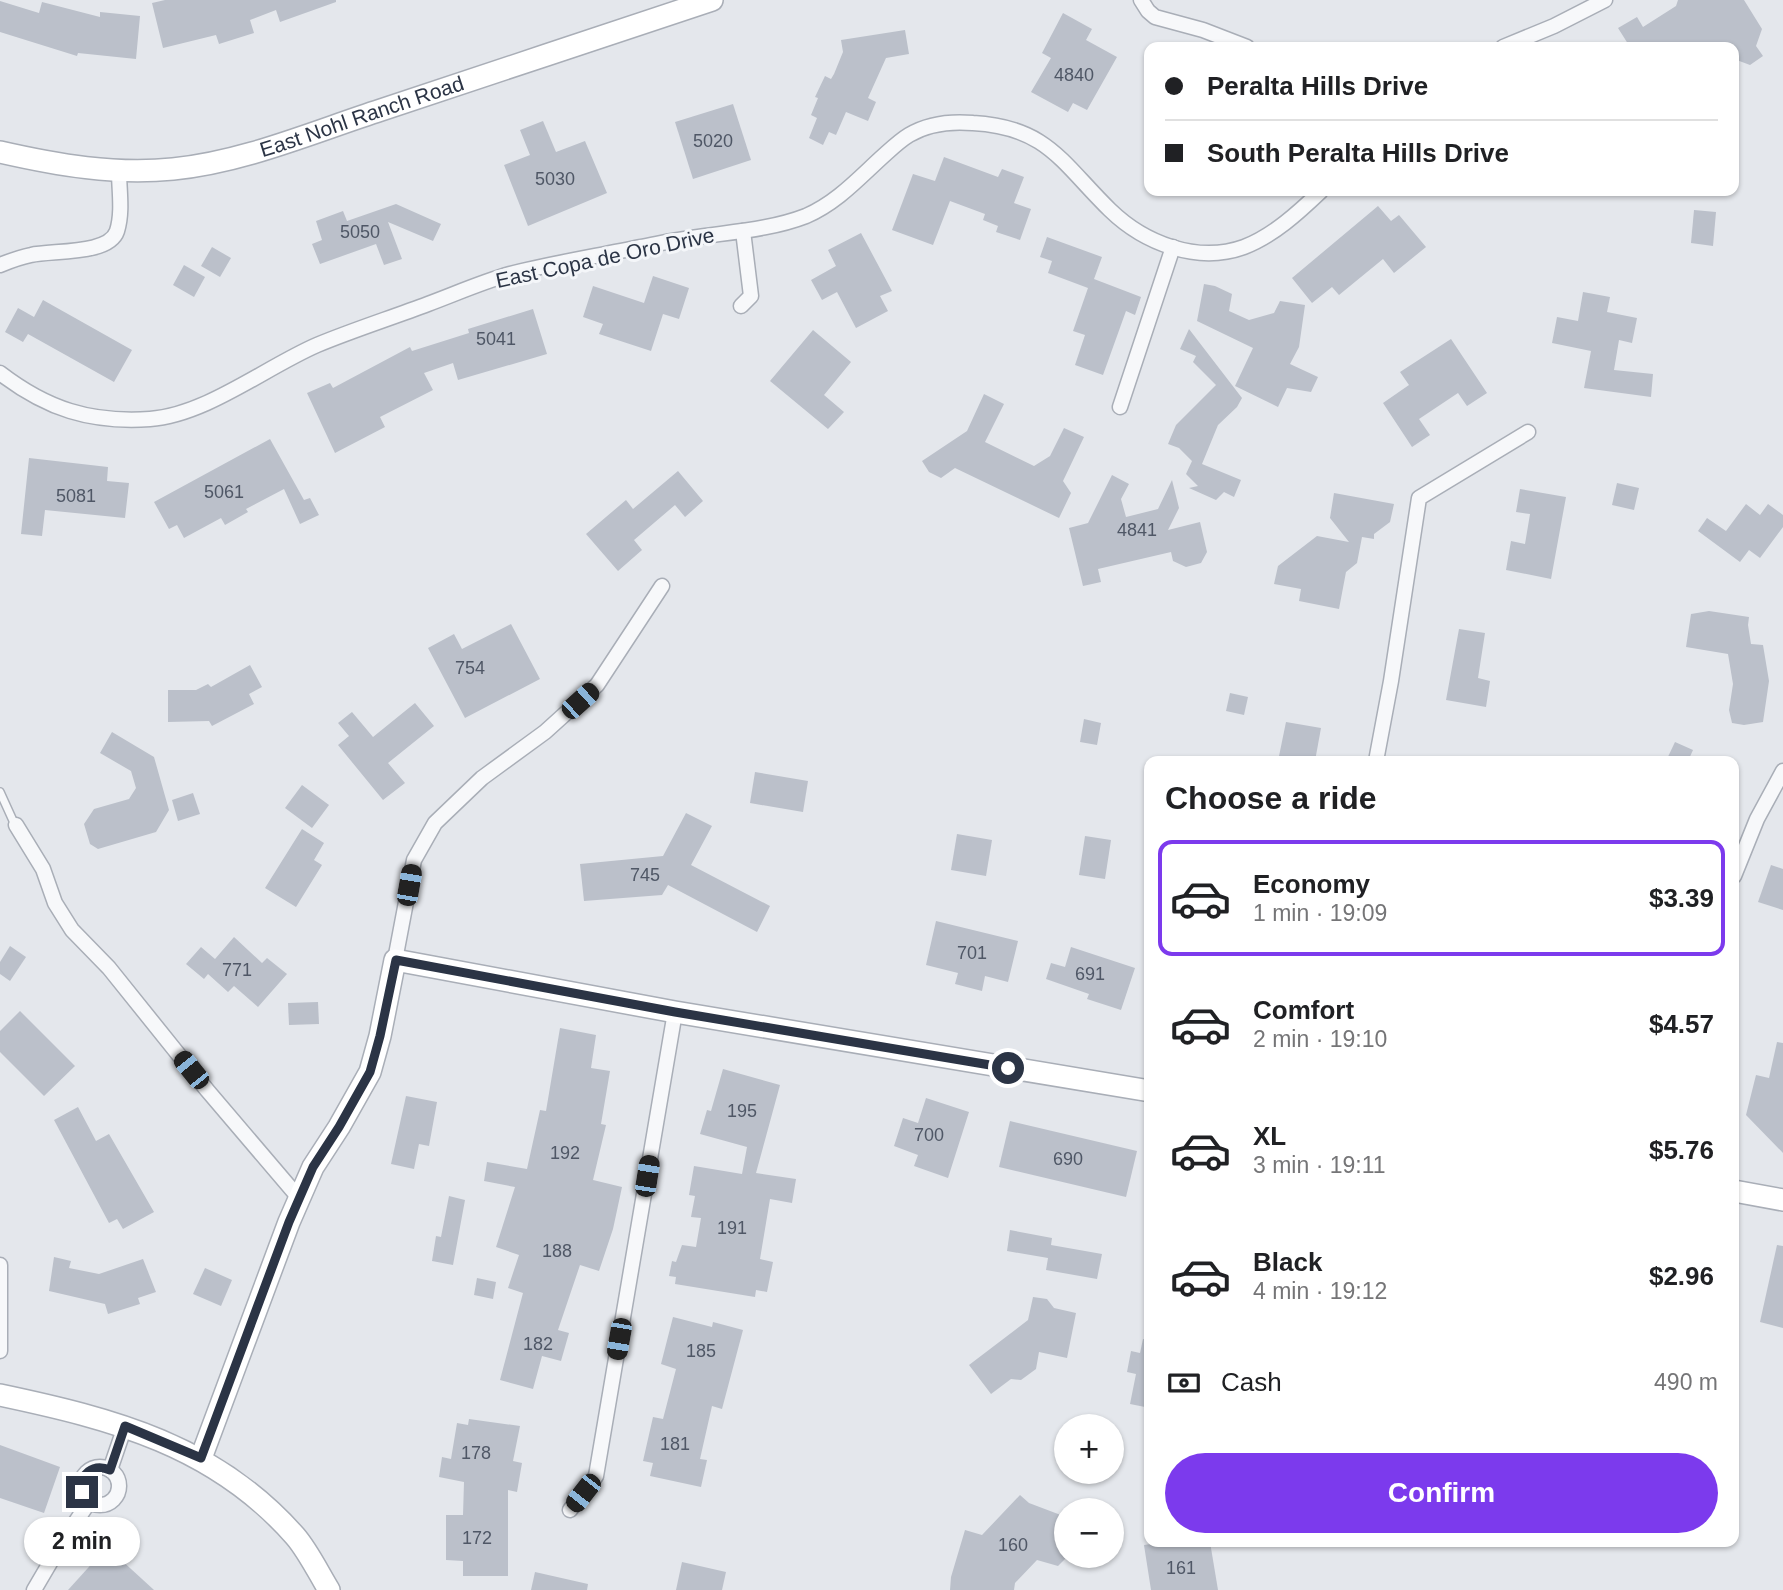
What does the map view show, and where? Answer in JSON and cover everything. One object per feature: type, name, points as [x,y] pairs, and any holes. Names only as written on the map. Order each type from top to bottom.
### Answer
[{"type":"street","name":"East Nohl Ranch Road","points":[[0,152],[56,165],[119,171],[170,169],[228,159],[712,0]]},
{"type":"street","points":[[1141,0],[1148,12],[1155,17],[1234,42]]},
{"type":"street","points":[[1515,42],[1605,0]]},
{"type":"street","name":"East Copa de Oro Drive","points":[[0,373],[44,402],[67,412],[117,419],[153,419],[179,414],[202,405],[316,346],[509,275],[684,238],[743,231],[803,217],[831,204],[904,138],[927,125],[960,122],[995,124],[1021,131],[1044,143],[1139,234],[1197,253],[1219,253],[1264,238],[1315,196]]},
{"type":"street","points":[[0,265],[32,255],[104,244],[116,234],[120,218],[119,171]]},
{"type":"street","points":[[741,306],[751,296],[743,231]]},
{"type":"street","points":[[1119,407],[1173,247]]},
{"type":"street","points":[[1377,756],[1419,498],[1528,432]]},
{"type":"street","points":[[201,1458],[299,1198],[313,1167],[370,1072],[396,960],[414,860],[435,823],[482,778],[545,733],[597,685],[662,586]]},
{"type":"street","points":[[1739,864],[1783,771]]},
{"type":"street","points":[[16,825],[43,869],[55,904],[72,930],[109,968],[207,1090],[299,1198]]},
{"type":"street","points":[[396,960],[675,1012],[1144,1090]]},
{"type":"street","points":[[570,1510],[596,1476],[675,1012]]},
{"type":"street","points":[[1739,1192],[1783,1200]]},
{"type":"street","points":[[0,1265],[0,1351]]},
{"type":"street","points":[[0,1395],[60,1407],[125,1426],[201,1458],[268,1507],[297,1538],[329,1590]]},
{"type":"street","points":[[110,1470],[125,1426]]},
{"type":"street","points":[[103,1467],[110,1470],[118,1479],[117,1496],[101,1506],[89,1502],[82,1492],[82,1479],[91,1469],[103,1467]]},
{"type":"street","points":[[34,1590],[89,1502]]},
{"type":"lane","points":[[0,792],[16,825]]},
{"type":"building","points":[[165,0],[336,2],[280,22],[276,10],[250,20],[254,33],[219,44],[216,35],[163,48],[152,3]]},
{"type":"building","points":[[1678,0],[1744,0],[1762,29],[1756,46],[1763,56],[1750,65],[1739,61],[1739,42],[1627,42],[1618,28],[1637,17],[1643,27],[1676,6]]},
{"type":"building","points":[[0,1],[39,13],[42,2],[100,17],[100,12],[140,16],[136,59],[78,53],[77,56],[0,32]]},
{"type":"building","points":[[1063,13],[1092,29],[1086,40],[1117,57],[1087,110],[1073,103],[1068,112],[1031,92],[1051,58],[1042,53]]},
{"type":"building","points":[[905,30],[909,54],[886,58],[868,98],[876,102],[868,121],[846,112],[836,135],[829,132],[823,145],[809,138],[817,118],[811,115],[818,98],[815,97],[825,76],[831,79],[834,74],[843,52],[841,40]]},
{"type":"building","points":[[733,104],[751,160],[693,179],[675,122]]},
{"type":"building","points":[[543,121],[556,152],[585,141],[607,193],[528,226],[504,165],[530,155],[520,130]]},
{"type":"building","points":[[944,157],[998,177],[1002,169],[1024,177],[1014,203],[1031,209],[1020,240],[996,232],[998,226],[983,220],[985,214],[950,201],[933,245],[892,230],[913,174],[935,181]]},
{"type":"building","points":[[396,204],[441,224],[433,241],[388,222],[402,259],[384,265],[376,244],[320,264],[312,244],[322,240],[316,221],[343,211],[347,221]]},
{"type":"building","points":[[1378,206],[1391,221],[1399,215],[1426,247],[1394,273],[1383,259],[1339,295],[1332,287],[1312,303],[1292,278]]},
{"type":"building","points":[[1694,210],[1716,212],[1713,246],[1691,243]]},
{"type":"building","points":[[861,233],[892,291],[880,296],[888,311],[856,328],[837,292],[822,300],[811,280],[836,266],[828,250]]},
{"type":"building","points":[[1047,237],[1102,257],[1094,279],[1141,297],[1135,315],[1126,311],[1103,375],[1075,365],[1085,335],[1073,331],[1088,288],[1048,273],[1052,261],[1040,257]]},
{"type":"building","points":[[212,247],[231,258],[220,277],[201,266]]},
{"type":"building","points":[[184,265],[205,277],[194,297],[173,285]]},
{"type":"building","points":[[653,276],[689,288],[679,319],[663,314],[651,351],[599,334],[603,324],[583,317],[593,286],[644,303]]},
{"type":"building","points":[[1204,284],[1232,294],[1229,311],[1249,320],[1274,313],[1280,301],[1305,305],[1299,347],[1290,364],[1318,377],[1311,392],[1287,388],[1278,407],[1235,386],[1253,348],[1197,321]]},
{"type":"building","points":[[1583,292],[1610,297],[1607,312],[1637,318],[1632,343],[1619,340],[1614,370],[1653,374],[1651,397],[1584,388],[1591,351],[1552,343],[1557,317],[1578,321]]},
{"type":"building","points":[[43,300],[132,350],[114,382],[28,334],[23,342],[5,332],[18,308],[34,317]]},
{"type":"building","points":[[533,309],[547,354],[458,380],[453,363],[424,373],[433,390],[380,417],[385,427],[335,453],[307,393],[330,383],[333,388],[410,347],[412,351],[469,333],[468,329]]},
{"type":"building","points":[[1189,329],[1242,398],[1237,407],[1218,425],[1202,464],[1241,480],[1234,497],[1224,492],[1216,500],[1189,488],[1198,486],[1186,474],[1192,461],[1179,448],[1168,444],[1176,425],[1216,385],[1193,362],[1196,356],[1180,349]]},
{"type":"building","points":[[813,330],[851,362],[824,395],[844,412],[828,429],[770,381]]},
{"type":"building","points":[[1451,339],[1487,393],[1467,406],[1458,393],[1419,419],[1430,435],[1412,447],[1383,403],[1409,385],[1400,372]]},
{"type":"building","points":[[984,394],[1004,404],[985,442],[1034,466],[1050,456],[1064,428],[1084,437],[1063,481],[1071,493],[1059,518],[955,468],[941,478],[929,472],[922,461],[967,431]]},
{"type":"building","points":[[270,439],[304,500],[310,498],[319,515],[300,524],[284,489],[246,509],[248,512],[225,525],[221,518],[184,538],[177,525],[169,529],[154,502]]},
{"type":"building","points":[[29,458],[108,467],[107,481],[129,483],[125,518],[45,510],[42,536],[21,534]]},
{"type":"building","points":[[678,471],[703,501],[685,517],[675,505],[634,540],[642,550],[618,571],[586,534],[626,500],[633,509]]},
{"type":"building","points":[[1112,475],[1129,484],[1121,499],[1126,517],[1158,509],[1172,480],[1179,508],[1168,530],[1200,522],[1207,552],[1201,563],[1186,567],[1173,561],[1171,552],[1098,569],[1101,582],[1083,586],[1069,528],[1088,523]]},
{"type":"building","points":[[1617,483],[1639,488],[1634,510],[1612,505]]},
{"type":"building","points":[[1520,489],[1566,497],[1551,579],[1506,570],[1511,541],[1525,544],[1530,514],[1516,512]]},
{"type":"building","points":[[1334,493],[1394,504],[1390,522],[1374,534],[1374,539],[1362,537],[1357,563],[1346,572],[1339,609],[1299,601],[1301,589],[1274,584],[1278,566],[1317,536],[1349,542],[1330,518]]},
{"type":"building","points":[[1746,504],[1760,515],[1768,504],[1783,515],[1783,527],[1760,558],[1749,550],[1740,562],[1698,531],[1707,518],[1726,531]]},
{"type":"building","points":[[1709,611],[1749,617],[1751,644],[1763,645],[1769,681],[1763,722],[1744,725],[1732,723],[1729,710],[1733,684],[1728,654],[1686,647],[1691,614]]},
{"type":"building","points":[[511,624],[540,679],[465,718],[428,648],[454,634],[462,649]]},
{"type":"building","points":[[1459,629],[1485,633],[1478,678],[1490,681],[1486,707],[1446,700]]},
{"type":"building","points":[[250,665],[262,687],[249,694],[254,704],[212,726],[209,721],[168,722],[168,690],[196,690],[208,684],[211,687]]},
{"type":"building","points":[[1230,693],[1248,697],[1244,715],[1226,711]]},
{"type":"building","points":[[415,703],[434,726],[388,763],[405,783],[383,800],[338,745],[349,736],[338,723],[352,712],[373,737]]},
{"type":"building","points":[[1084,719],[1101,723],[1097,745],[1080,742]]},
{"type":"building","points":[[1286,722],[1321,728],[1316,756],[1279,756]]},
{"type":"building","points":[[112,732],[154,757],[169,810],[156,832],[98,849],[90,844],[84,824],[94,809],[129,799],[136,788],[131,771],[100,753]]},
{"type":"building","points":[[1675,742],[1693,750],[1690,756],[1668,756]]},
{"type":"building","points":[[755,772],[808,781],[803,812],[750,803]]},
{"type":"building","points":[[302,785],[329,805],[312,828],[285,808]]},
{"type":"building","points":[[193,793],[200,814],[178,821],[172,800]]},
{"type":"building","points":[[686,813],[712,826],[691,865],[770,906],[757,932],[668,885],[662,895],[584,901],[580,864],[663,856]]},
{"type":"building","points":[[302,829],[324,843],[314,860],[322,865],[296,907],[265,888]]},
{"type":"building","points":[[957,834],[992,840],[986,876],[951,870]]},
{"type":"building","points":[[1085,836],[1111,840],[1105,879],[1079,875]]},
{"type":"building","points":[[1771,865],[1783,869],[1783,910],[1758,902]]},
{"type":"building","points":[[936,921],[1018,941],[1008,982],[985,976],[982,991],[955,984],[958,973],[926,965]]},
{"type":"building","points":[[234,937],[262,963],[267,958],[287,974],[258,1007],[234,986],[228,992],[208,974],[204,979],[186,964],[201,947],[215,959]]},
{"type":"building","points":[[10,946],[26,957],[10,981],[0,974],[0,962]]},
{"type":"building","points":[[1071,947],[1135,968],[1121,1010],[1087,999],[1089,994],[1046,979],[1051,963],[1065,967]]},
{"type":"building","points":[[318,1002],[319,1024],[289,1025],[288,1003]]},
{"type":"building","points":[[20,1011],[75,1066],[44,1096],[0,1052],[0,1031]]},
{"type":"building","points":[[560,1028],[596,1035],[591,1068],[610,1071],[601,1124],[606,1125],[593,1180],[622,1187],[613,1229],[599,1271],[580,1265],[558,1330],[569,1333],[561,1361],[542,1356],[533,1389],[500,1380],[523,1293],[508,1288],[519,1255],[496,1247],[515,1187],[484,1181],[487,1162],[527,1169],[540,1110],[546,1111]]},
{"type":"building","points":[[1777,1042],[1783,1043],[1783,1153],[1746,1115],[1756,1075],[1769,1078]]},
{"type":"building","points":[[723,1069],[780,1085],[756,1173],[796,1179],[792,1203],[770,1199],[760,1259],[773,1262],[767,1292],[756,1290],[755,1297],[675,1284],[676,1277],[669,1276],[672,1261],[676,1262],[682,1245],[696,1247],[701,1218],[691,1217],[695,1196],[689,1195],[694,1166],[742,1174],[747,1147],[700,1134],[707,1110],[711,1111]]},
{"type":"building","points":[[406,1096],[437,1102],[429,1146],[419,1144],[414,1169],[391,1164]]},
{"type":"building","points":[[926,1098],[969,1112],[948,1178],[914,1166],[918,1155],[894,1146],[903,1118],[918,1123]]},
{"type":"building","points":[[78,1107],[96,1141],[109,1134],[154,1212],[123,1229],[117,1219],[109,1223],[54,1120]]},
{"type":"building","points":[[1010,1121],[1137,1151],[1126,1197],[999,1167]]},
{"type":"building","points":[[449,1196],[465,1200],[453,1265],[432,1261],[436,1236],[441,1237]]},
{"type":"building","points":[[1010,1230],[1052,1238],[1051,1245],[1102,1254],[1097,1279],[1046,1270],[1048,1258],[1007,1251]]},
{"type":"building","points":[[1777,1245],[1783,1246],[1783,1328],[1760,1322]]},
{"type":"building","points":[[54,1257],[71,1261],[69,1268],[99,1274],[143,1259],[156,1292],[138,1298],[140,1304],[108,1314],[105,1304],[49,1291]]},
{"type":"building","points":[[205,1268],[232,1280],[221,1306],[193,1294]]},
{"type":"building","points":[[477,1278],[496,1282],[493,1299],[474,1295]]},
{"type":"building","points":[[1033,1297],[1047,1299],[1054,1308],[1076,1313],[1067,1358],[1039,1352],[1036,1369],[1021,1380],[1011,1379],[991,1394],[969,1365],[1028,1320]]},
{"type":"building","points":[[673,1317],[712,1327],[713,1322],[743,1330],[722,1409],[712,1406],[700,1459],[707,1460],[701,1487],[650,1476],[653,1463],[643,1461],[653,1417],[663,1419],[676,1369],[661,1364]]},
{"type":"building","points":[[1144,1339],[1144,1407],[1130,1404],[1136,1374],[1127,1372],[1131,1351],[1140,1353]]},
{"type":"building","points":[[469,1419],[520,1426],[513,1461],[522,1463],[517,1492],[508,1490],[508,1576],[463,1576],[463,1561],[446,1560],[446,1515],[463,1515],[464,1482],[439,1477],[442,1457],[451,1459],[457,1423],[468,1425]]},
{"type":"building","points":[[0,1445],[60,1467],[44,1513],[0,1498]]},
{"type":"building","points":[[1020,1495],[1029,1503],[1054,1512],[1054,1565],[1037,1560],[1015,1583],[1014,1590],[950,1590],[951,1577],[965,1530],[982,1535]]},
{"type":"building","points":[[107,1547],[154,1590],[68,1590]]},
{"type":"building","points":[[1144,1547],[1211,1547],[1218,1590],[1151,1590]]},
{"type":"building","points":[[682,1562],[726,1572],[722,1590],[676,1590]]},
{"type":"building","points":[[535,1572],[588,1584],[587,1590],[531,1590]]},
{"type":"route","points":[[82,1492],[82,1479],[91,1469],[103,1467],[110,1470],[125,1426],[201,1458],[289,1222],[313,1167],[370,1072],[396,960],[675,1012],[1008,1068]]}]
